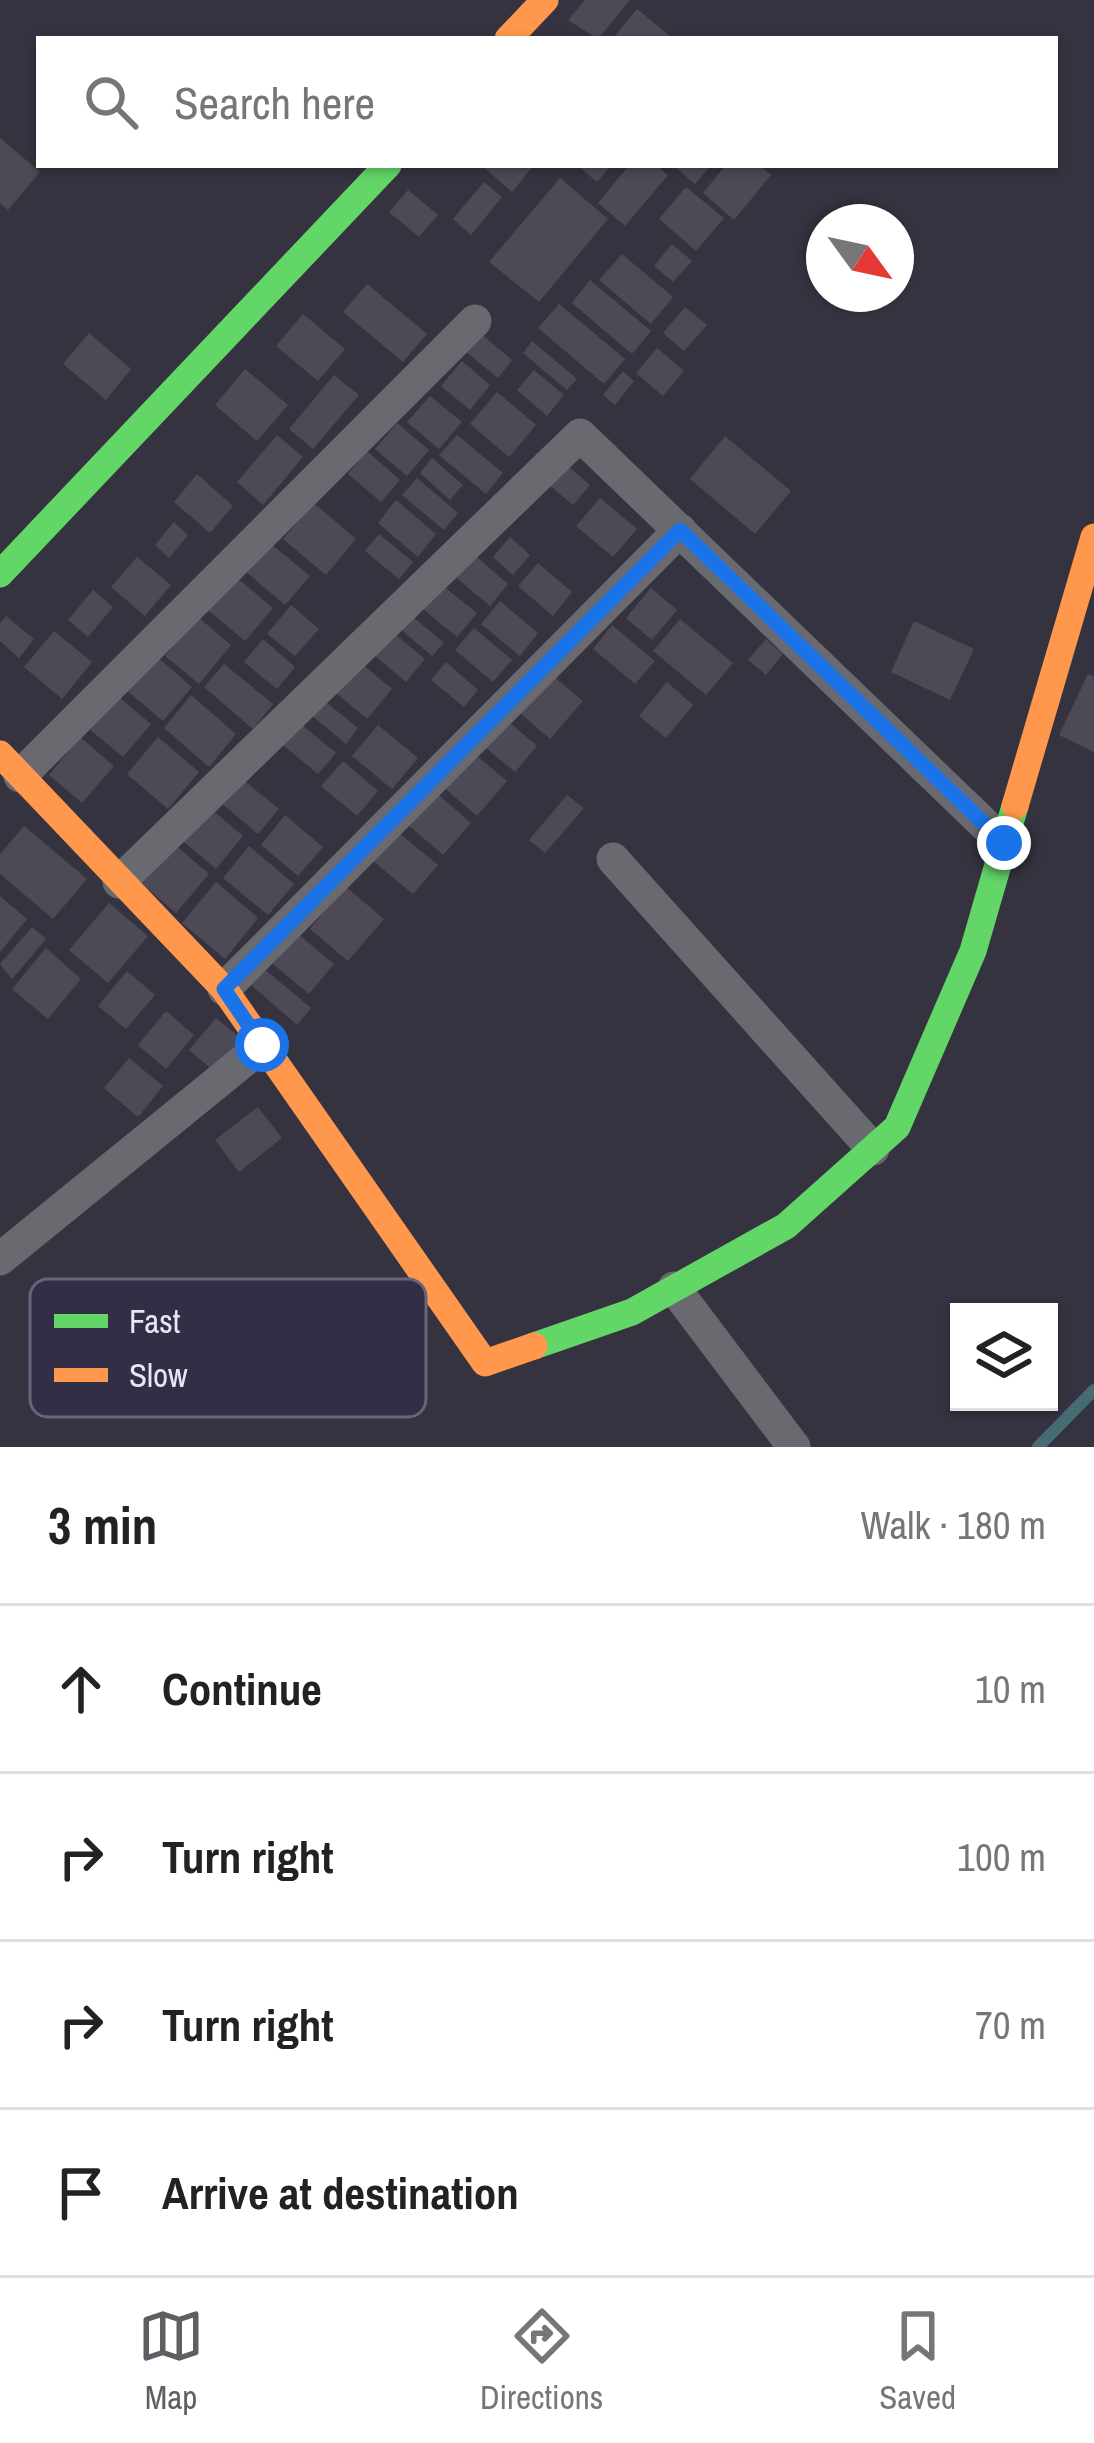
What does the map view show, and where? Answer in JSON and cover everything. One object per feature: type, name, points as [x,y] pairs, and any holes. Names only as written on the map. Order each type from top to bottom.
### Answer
[{"type":"street","points":[[511,36],[545,0]]},
{"type":"street","points":[[0,574],[385,168]]},
{"type":"street","points":[[475,321],[10,765],[224,989],[485,1363],[632,1312],[786,1226],[897,1127],[964,970],[1094,537]]},
{"type":"street","points":[[119,882],[580,435],[1004,843]]},
{"type":"street","points":[[224,989],[680,530]]},
{"type":"street","points":[[613,859],[873,1149]]},
{"type":"street","points":[[0,1259],[262,1045]]},
{"type":"street","points":[[674,1288],[794,1447]]},
{"type":"building","points":[[585,0],[630,0],[600,36],[568,20]]},
{"type":"building","points":[[637,9],[669,35],[668,36],[614,36]]},
{"type":"building","points":[[0,138],[40,172],[8,210],[0,203]]},
{"type":"building","points":[[484,168],[532,168],[512,192]]},
{"type":"building","points":[[581,168],[609,168],[597,182]]},
{"type":"building","points":[[627,168],[660,168],[668,175],[625,226],[598,203]]},
{"type":"building","points":[[676,168],[708,168],[695,184]]},
{"type":"building","points":[[724,168],[763,168],[771,175],[734,220],[703,193]]},
{"type":"building","points":[[560,178],[608,219],[539,302],[489,262]]},
{"type":"building","points":[[484,182],[502,197],[471,235],[453,219]]},
{"type":"building","points":[[686,187],[724,218],[696,251],[659,219]]},
{"type":"building","points":[[408,190],[438,215],[419,237],[389,212]]},
{"type":"building","points":[[672,244],[692,261],[673,282],[654,266]]},
{"type":"building","points":[[622,254],[673,297],[651,324],[599,280]]},
{"type":"building","points":[[590,280],[651,331],[632,354],[572,303]]},
{"type":"building","points":[[367,284],[427,334],[403,362],[343,312]]},
{"type":"building","points":[[559,304],[625,359],[604,384],[538,328]]},
{"type":"building","points":[[685,307],[707,325],[684,351],[663,333]]},
{"type":"building","points":[[303,314],[345,349],[318,381],[276,346]]},
{"type":"building","points":[[89,333],[131,369],[106,400],[63,364]]},
{"type":"building","points":[[480,333],[512,360],[498,378],[465,351]]},
{"type":"building","points":[[532,341],[577,379],[567,390],[523,353]]},
{"type":"building","points":[[657,348],[684,371],[663,396],[636,373]]},
{"type":"building","points":[[462,361],[490,385],[470,410],[441,386]]},
{"type":"building","points":[[245,369],[288,405],[257,441],[215,405]]},
{"type":"building","points":[[534,370],[564,395],[547,416],[517,390]]},
{"type":"building","points":[[623,371],[634,381],[615,405],[603,395]]},
{"type":"building","points":[[334,375],[359,395],[313,449],[289,429]]},
{"type":"building","points":[[497,392],[536,425],[509,457],[470,424]]},
{"type":"building","points":[[430,396],[462,422],[439,449],[407,422]]},
{"type":"building","points":[[397,423],[429,450],[407,476],[375,449]]},
{"type":"building","points":[[277,435],[303,457],[263,505],[237,482]]},
{"type":"building","points":[[457,435],[503,473],[486,494],[439,455]]},
{"type":"building","points":[[725,436],[791,491],[755,534],[690,479]]},
{"type":"building","points":[[367,451],[400,480],[381,502],[348,474]]},
{"type":"building","points":[[432,458],[463,485],[450,500],[420,473]]},
{"type":"building","points":[[567,465],[590,485],[573,505],[550,486]]},
{"type":"building","points":[[197,474],[233,506],[210,533],[174,502]]},
{"type":"building","points":[[417,478],[458,513],[444,530],[402,495]]},
{"type":"building","points":[[600,498],[637,529],[613,557],[576,526]]},
{"type":"building","points":[[396,500],[436,534],[418,557],[378,523]]},
{"type":"building","points":[[314,503],[356,539],[326,575],[283,539]]},
{"type":"building","points":[[174,522],[188,535],[169,558],[155,545]]},
{"type":"building","points":[[379,534],[413,562],[399,579],[365,551]]},
{"type":"building","points":[[510,537],[530,555],[513,575],[493,557]]},
{"type":"building","points":[[270,543],[310,576],[285,605],[245,571]]},
{"type":"building","points":[[471,552],[508,584],[490,606],[453,575]]},
{"type":"building","points":[[137,557],[171,585],[145,616],[111,587]]},
{"type":"building","points":[[538,563],[572,592],[553,616],[518,586]]},
{"type":"building","points":[[236,577],[273,608],[245,641],[208,610]]},
{"type":"building","points":[[442,585],[477,613],[457,637],[423,609]]},
{"type":"building","points":[[651,588],[677,610],[652,640],[626,618]]},
{"type":"building","points":[[93,590],[113,607],[88,637],[68,620]]},
{"type":"building","points":[[500,601],[538,633],[520,656],[481,624]]},
{"type":"building","points":[[291,605],[319,629],[295,656],[267,634]]},
{"type":"building","points":[[411,615],[444,643],[432,656],[399,628]]},
{"type":"building","points":[[6,616],[34,639],[19,658],[0,641],[0,623]]},
{"type":"building","points":[[198,617],[231,645],[199,684],[165,656]]},
{"type":"building","points":[[680,619],[733,663],[706,695],[653,651]]},
{"type":"building","points":[[914,621],[974,649],[950,700],[891,672]]},
{"type":"building","points":[[612,625],[655,661],[635,684],[593,649]]},
{"type":"building","points":[[385,626],[425,659],[406,682],[367,649]]},
{"type":"building","points":[[474,628],[512,660],[493,682],[455,650]]},
{"type":"building","points":[[54,631],[92,662],[62,699],[24,667]]},
{"type":"building","points":[[263,639],[295,667],[277,689],[244,662]]},
{"type":"building","points":[[766,639],[783,654],[766,675],[748,660]]},
{"type":"building","points":[[155,655],[192,687],[163,721],[126,690]]},
{"type":"building","points":[[446,662],[478,690],[464,707],[431,680]]},
{"type":"building","points":[[224,664],[273,704],[253,729],[204,687]]},
{"type":"building","points":[[362,664],[392,689],[367,719],[336,693]]},
{"type":"building","points":[[551,674],[583,701],[550,739],[519,712]]},
{"type":"building","points":[[1088,674],[1094,677],[1094,752],[1059,735]]},
{"type":"building","points":[[667,682],[693,705],[666,738],[639,716]]},
{"type":"building","points":[[116,695],[151,724],[123,757],[88,728]]},
{"type":"building","points":[[191,695],[236,734],[209,767],[164,728]]},
{"type":"building","points":[[317,695],[358,728],[346,744],[305,710]]},
{"type":"building","points":[[503,717],[537,746],[515,772],[481,744]]},
{"type":"building","points":[[296,720],[336,753],[318,774],[278,741]]},
{"type":"building","points":[[378,725],[418,758],[392,789],[352,756]]},
{"type":"building","points":[[80,737],[114,766],[82,803],[49,775]]},
{"type":"building","points":[[158,737],[199,772],[168,809],[127,774]]},
{"type":"building","points":[[471,751],[507,781],[477,816],[442,786]]},
{"type":"building","points":[[343,761],[378,791],[357,816],[321,786]]},
{"type":"building","points":[[236,774],[279,809],[258,834],[215,798]]},
{"type":"building","points":[[433,790],[471,823],[443,855],[406,823]]},
{"type":"building","points":[[567,795],[584,808],[545,853],[529,840]]},
{"type":"building","points":[[204,803],[243,836],[216,869],[177,836]]},
{"type":"building","points":[[285,815],[323,847],[298,876],[261,845]]},
{"type":"building","points":[[24,826],[87,879],[53,919],[0,874],[0,854]]},
{"type":"building","points":[[398,832],[438,865],[413,894],[373,861]]},
{"type":"building","points":[[168,839],[209,874],[176,913],[135,878]]},
{"type":"building","points":[[249,846],[294,884],[268,915],[223,878]]},
{"type":"building","points":[[216,882],[258,918],[225,959],[182,923]]},
{"type":"building","points":[[345,886],[384,919],[348,961],[310,929]]},
{"type":"building","points":[[0,896],[27,919],[0,952]]},
{"type":"building","points":[[109,903],[148,936],[108,983],[69,950]]},
{"type":"building","points":[[32,927],[46,939],[12,979],[0,964]]},
{"type":"building","points":[[298,934],[334,964],[309,994],[273,964]]},
{"type":"building","points":[[46,948],[81,979],[48,1019],[12,989]]},
{"type":"building","points":[[263,968],[311,1008],[297,1025],[250,984]]},
{"type":"building","points":[[127,971],[155,995],[126,1029],[98,1006]]},
{"type":"building","points":[[166,1011],[194,1035],[166,1069],[138,1045]]},
{"type":"building","points":[[216,1018],[244,1041],[216,1073],[189,1050]]},
{"type":"building","points":[[129,1058],[163,1086],[138,1117],[104,1088]]},
{"type":"building","points":[[258,1107],[282,1138],[239,1172],[215,1140]]},
{"type":"waterway","points":[[1038,1447],[1094,1390]]},
{"type":"traffic: fast","points":[[0,574],[385,168]]},
{"type":"traffic: fast","points":[[534,1346],[632,1312],[786,1226],[897,1127],[973,951],[1015,806]]},
{"type":"traffic: slow","points":[[511,36],[545,0]]},
{"type":"traffic: slow","points":[[1015,806],[1094,537]]},
{"type":"traffic: slow","points":[[0,754],[224,989],[485,1363],[534,1346]]},
{"type":"route","points":[[262,1045],[224,989],[680,530],[1004,843]]}]
